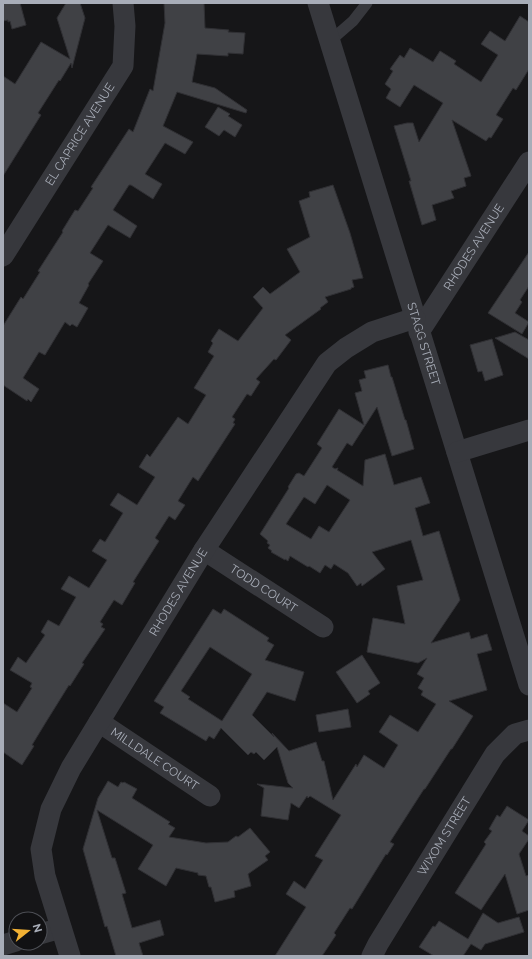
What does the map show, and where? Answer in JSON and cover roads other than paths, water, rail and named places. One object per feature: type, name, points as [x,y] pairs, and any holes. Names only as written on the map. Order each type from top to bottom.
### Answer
[{"type":"street","name":"EL CAPRICE AVENUE","points":[[3,256],[123,66],[123,3]]},
{"type":"street","name":"STAGG STREET","points":[[318,3],[529,685]]},
{"type":"street","name":"RHODES AVENUE","points":[[70,956],[45,876],[41,849],[51,809],[71,768],[204,550],[327,363],[346,348],[372,332],[417,325],[529,162]]},
{"type":"street","points":[[457,452],[529,430]]},
{"type":"street","name":"TODD COURT","points":[[204,550],[323,627]]},
{"type":"street","name":"MILLDALE COURT","points":[[99,722],[210,796]]},
{"type":"street","name":"WIXOM STREET","points":[[372,956],[495,754],[515,734],[529,730]]},
{"type":"street","points":[[48,932],[61,928]]},
{"type":"lane","points":[[330,41],[353,21],[367,3]]}]
